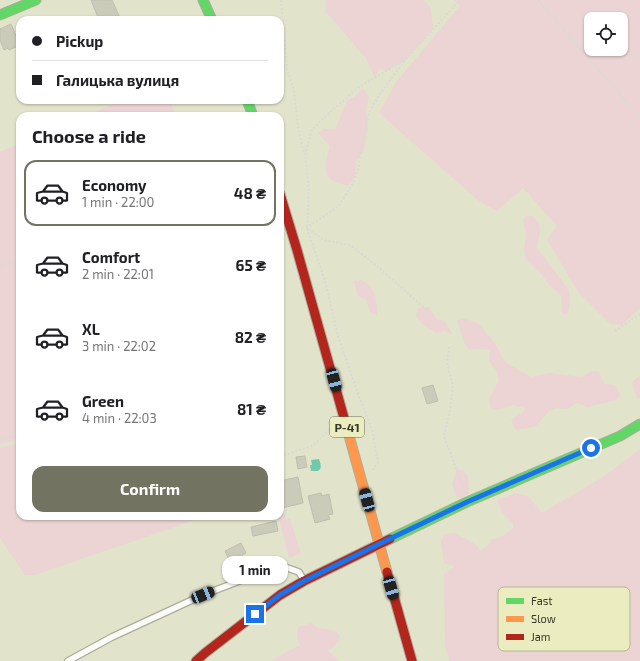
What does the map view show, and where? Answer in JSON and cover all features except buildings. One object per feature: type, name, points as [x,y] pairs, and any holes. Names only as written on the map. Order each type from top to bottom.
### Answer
[{"type":"main road","points":[[0,15],[36,0]]},
{"type":"main road","points":[[203,0],[210,16]]},
{"type":"main road","name":"Р-41","points":[[284,206],[293,233],[412,661]]},
{"type":"main road","points":[[196,661],[280,595],[304,581],[467,502],[620,436],[640,424]]},
{"type":"lane","points":[[68,661],[119,634],[203,595],[269,570],[285,567],[299,572],[304,581]]},
{"type":"path","points":[[282,0],[283,16]]},
{"type":"path","points":[[293,233],[307,228],[339,206],[353,183],[359,166],[362,142],[369,112],[380,94],[406,59],[460,0]]},
{"type":"path","points":[[538,0],[640,118]]},
{"type":"path","points":[[284,28],[287,69],[294,91],[298,127],[305,155],[309,189],[307,228],[325,281],[338,336],[356,392],[372,430],[378,462],[363,486]]},
{"type":"path","points":[[305,155],[312,129],[359,87],[406,59]]},
{"type":"path","points":[[307,228],[324,240],[350,245],[377,266],[431,314]]},
{"type":"path","points":[[0,265],[16,260]]},
{"type":"path","points":[[615,330],[640,314]]},
{"type":"path","points":[[449,347],[447,363],[453,387],[450,410],[444,436],[463,486],[467,502]]},
{"type":"path","points":[[284,455],[314,445],[332,427],[346,423]]},
{"type":"path","points":[[0,439],[16,436]]},
{"type":"shaded area","points":[[326,0],[424,0],[431,8],[433,28],[405,61],[386,71],[379,68],[375,79],[366,58],[325,11]]},
{"type":"shaded area","points":[[454,0],[640,0],[640,308],[622,325],[610,324],[579,293],[547,240],[557,226],[523,188],[497,211],[479,201],[379,113],[396,82],[460,6]]},
{"type":"shaded area","points":[[362,89],[366,91],[369,97],[366,109],[368,128],[364,151],[356,161],[355,176],[348,186],[333,181],[329,178],[326,170],[326,161],[330,146],[318,133],[324,129],[335,130],[347,100],[355,97]]},
{"type":"shaded area","points":[[114,104],[171,104],[174,112],[94,112]]},
{"type":"shaded area","points":[[16,145],[16,440],[0,444],[0,152]]},
{"type":"shaded area","points":[[526,216],[532,216],[539,223],[540,230],[537,248],[569,290],[570,302],[567,315],[562,313],[561,295],[549,285],[543,276],[525,258],[524,249],[526,233],[523,221]]},
{"type":"shaded area","points":[[361,280],[370,286],[375,294],[377,315],[370,312],[366,300],[357,295],[354,281]]},
{"type":"shaded area","points":[[429,307],[437,319],[445,321],[453,335],[445,331],[436,333],[421,323],[416,316],[418,308]]},
{"type":"shaded area","points":[[463,318],[478,323],[495,343],[505,362],[531,377],[550,373],[581,377],[592,371],[599,372],[604,384],[615,385],[620,395],[617,400],[587,407],[577,403],[567,409],[556,408],[549,411],[535,427],[517,430],[514,428],[511,420],[524,411],[525,408],[512,405],[498,410],[491,409],[489,398],[499,381],[496,370],[489,361],[490,350],[469,349],[465,344],[457,321]]},
{"type":"shaded area","points":[[640,376],[640,398],[637,398],[632,383]]},
{"type":"shaded area","points":[[16,444],[16,520],[192,521],[35,575],[25,575],[0,538],[0,448]]},
{"type":"shaded area","points":[[640,449],[640,661],[449,661],[445,645],[444,574],[455,567],[444,563],[441,541],[445,534],[455,533],[478,546],[480,551],[486,547],[492,539],[499,538],[513,529],[513,524],[502,512],[497,500],[516,493],[528,496],[542,513],[603,477]]},
{"type":"shaded area","points":[[319,459],[321,465],[320,470],[311,471],[311,460]]},
{"type":"shaded area","points":[[457,469],[464,471],[468,476],[469,494],[457,499],[452,483]]},
{"type":"shaded area","points":[[284,514],[287,519],[290,519],[301,554],[289,558],[279,520],[284,520]]},
{"type":"shaded area","points":[[312,623],[318,628],[337,631],[340,637],[334,647],[328,651],[339,661],[271,661],[300,645],[297,638],[298,627]]},
{"type":"traffic: fast","points":[[0,15],[36,0]]},
{"type":"traffic: fast","points":[[203,0],[210,16]]},
{"type":"traffic: fast","points":[[248,104],[252,112]]},
{"type":"traffic: fast","points":[[390,539],[467,502],[620,436],[640,424]]},
{"type":"traffic: slow","points":[[346,425],[387,572]]},
{"type":"traffic: jam","points":[[284,207],[346,425]]},
{"type":"traffic: jam","points":[[196,661],[280,595],[304,581],[390,539]]},
{"type":"traffic: jam","points":[[387,572],[412,661]]},
{"type":"route","points":[[255,614],[280,595],[304,581],[467,502],[591,448]]}]
